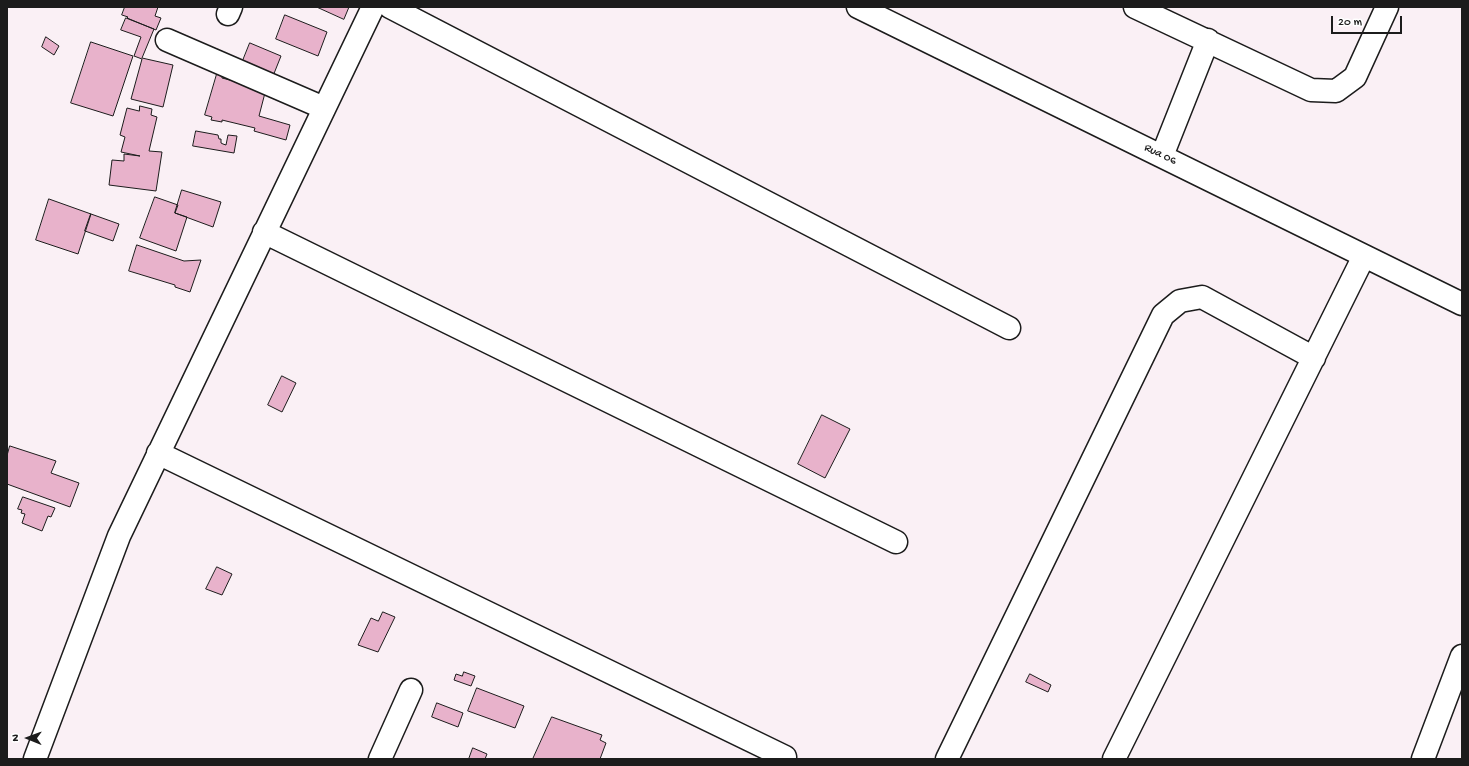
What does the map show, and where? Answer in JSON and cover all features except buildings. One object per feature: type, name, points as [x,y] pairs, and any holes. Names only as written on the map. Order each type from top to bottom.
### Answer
[{"type":"street","points":[[34,759],[119,536],[373,7]]},
{"type":"street","points":[[390,7],[1009,328]]},
{"type":"street","name":"Rua 06","points":[[858,7],[1462,304]]},
{"type":"street","points":[[1141,8],[1311,90],[1336,91],[1355,77],[1387,7]]},
{"type":"street","points":[[167,40],[324,108]]},
{"type":"street","points":[[1162,156],[1208,40]]},
{"type":"street","points":[[264,232],[896,542]]},
{"type":"street","points":[[1114,759],[1364,256]]},
{"type":"street","points":[[947,759],[1163,315],[1180,301],[1202,297],[1314,358]]},
{"type":"street","points":[[158,453],[785,757]]},
{"type":"street","points":[[1423,759],[1462,656]]},
{"type":"street","points":[[380,759],[411,690]]}]
